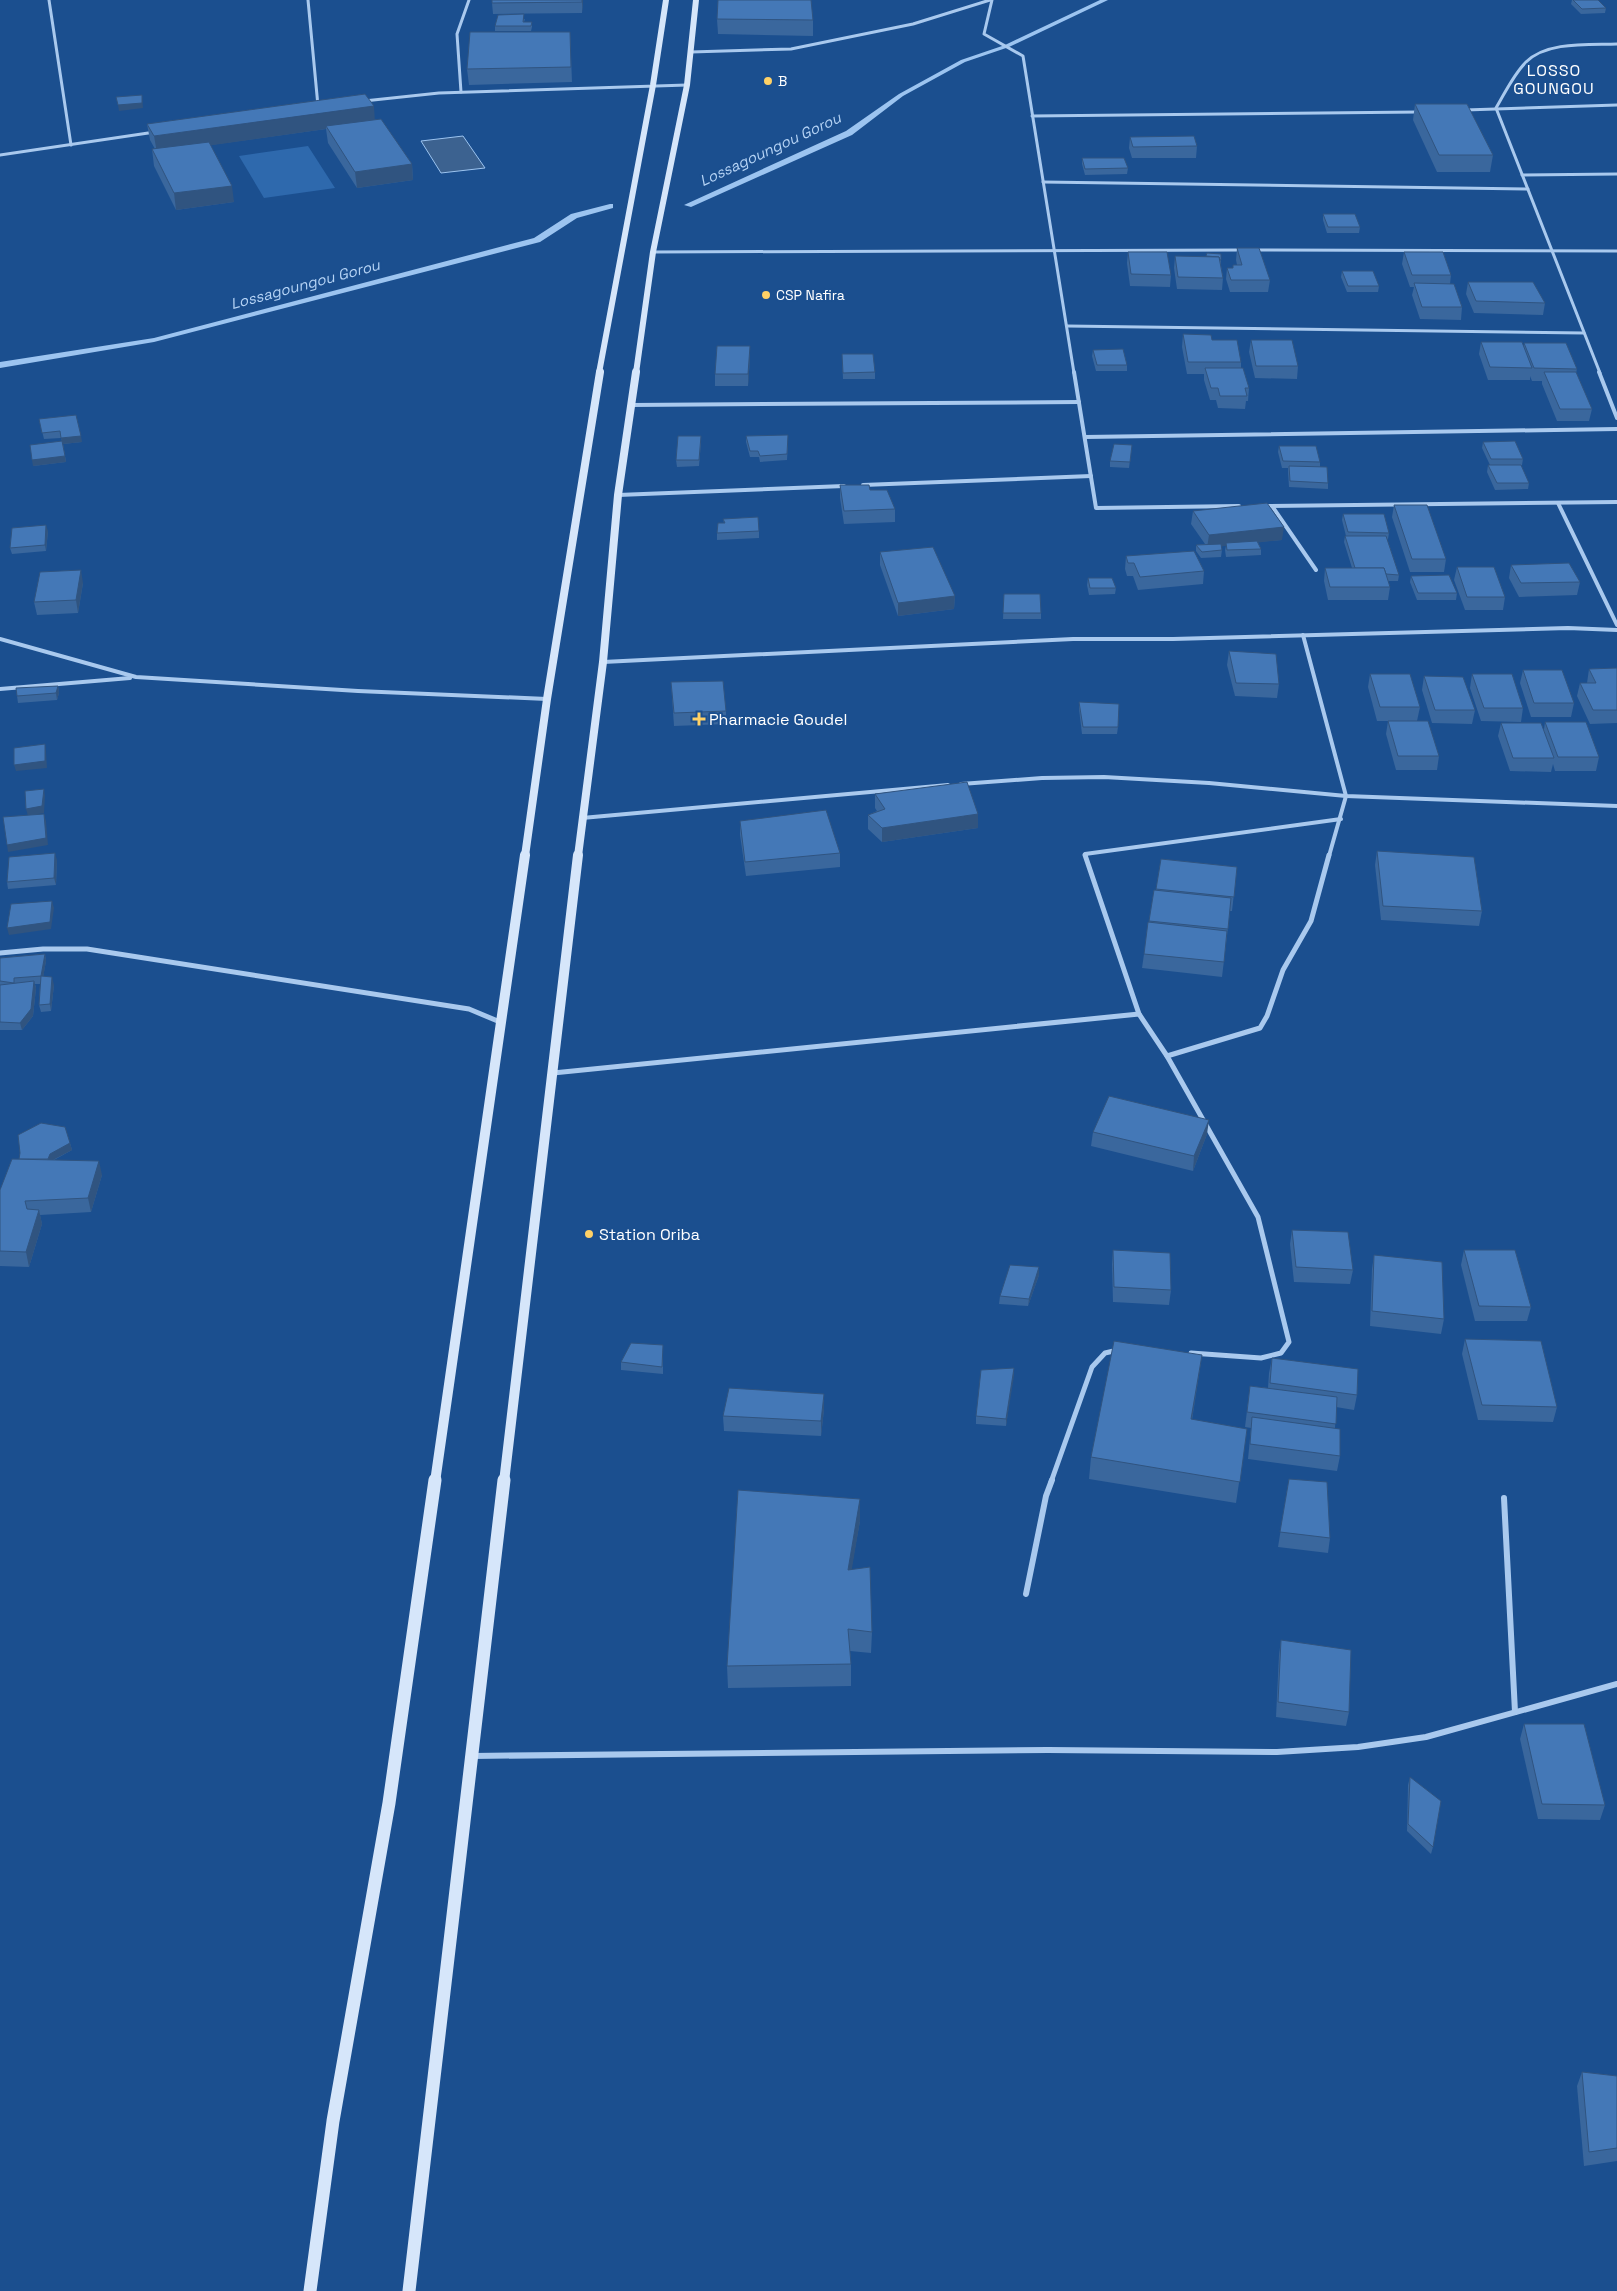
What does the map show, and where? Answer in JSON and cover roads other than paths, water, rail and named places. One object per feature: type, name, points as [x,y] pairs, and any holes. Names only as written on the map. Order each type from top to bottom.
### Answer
[{"type":"main road","points":[[310,2291],[333,2121],[390,1794],[547,699],[594,403],[653,85],[666,0]]},
{"type":"main road","points":[[409,2291],[582,818],[602,662],[618,495],[653,252],[688,85],[696,0]]},
{"type":"street","points":[[49,0],[70,146]]},
{"type":"street","points":[[308,0],[318,107]]},
{"type":"street","points":[[461,92],[457,34],[469,0]]},
{"type":"street","points":[[691,52],[791,49],[913,24],[991,0]]},
{"type":"street","points":[[991,0],[984,34],[1023,56],[1096,508],[1243,506]]},
{"type":"street","points":[[1496,108],[1528,60],[1540,54],[1564,47],[1617,44]]},
{"type":"street","points":[[356,102],[461,92],[688,85]]},
{"type":"street","points":[[1457,110],[1617,105]]},
{"type":"street","points":[[309,108],[328,106]]},
{"type":"street","points":[[1496,108],[1617,418]]},
{"type":"street","points":[[1032,116],[1428,112]]},
{"type":"street","points":[[0,156],[157,132]]},
{"type":"street","points":[[1522,175],[1617,174]]},
{"type":"street","points":[[1043,182],[1528,189]]},
{"type":"street","points":[[653,252],[1054,250],[1617,251]]},
{"type":"street","points":[[1067,326],[1584,333]]},
{"type":"street","points":[[631,406],[1079,402]]},
{"type":"street","points":[[1085,437],[1617,429]]},
{"type":"street","points":[[618,495],[1091,476]]},
{"type":"street","points":[[1253,506],[1617,502]]},
{"type":"street","points":[[1558,503],[1617,625]]},
{"type":"street","points":[[1272,506],[1316,570]]},
{"type":"street","points":[[602,662],[1005,641],[1568,628],[1617,630]]},
{"type":"street","points":[[1167,1056],[1260,1028],[1267,1016],[1284,970],[1311,921],[1342,819],[1346,796],[1303,635]]},
{"type":"street","points":[[0,639],[136,677]]},
{"type":"street","points":[[0,689],[136,677],[547,699]]},
{"type":"street","points":[[582,818],[1042,778],[1104,776],[1171,780],[1346,796],[1617,806]]},
{"type":"street","points":[[1182,1353],[1261,1358],[1281,1353],[1289,1342],[1258,1217],[1167,1056],[1138,1014],[1085,854],[1342,819]]},
{"type":"street","points":[[0,953],[43,949],[87,949],[470,1009],[500,1022]]},
{"type":"street","points":[[552,1073],[1138,1014]]},
{"type":"street","points":[[1026,1594],[1046,1496],[1092,1367],[1104,1353],[1123,1349]]},
{"type":"street","points":[[1504,1498],[1515,1712]]},
{"type":"street","points":[[472,1756],[1048,1750],[1277,1752],[1358,1747],[1426,1737],[1617,1684]]},
{"type":"waterway","name":"Lossagoungou Gorou","points":[[688,205],[849,133],[901,95],[963,61],[1007,46],[1105,0]]},
{"type":"waterway","name":"Lossagoungou Gorou","points":[[0,365],[154,340],[537,240],[574,216],[610,206]]},
{"type":"place","name":"B","points":[[768,81]]},
{"type":"place","name":"CSP Nafira","points":[[766,295]]},
{"type":"place","name":"Pharmacie Goudel","points":[[699,719]]},
{"type":"place","name":"Station Oriba","points":[[589,1234]]},
{"type":"district","name":"LOSSO GOUNGOU","points":[[1554,79]]}]
